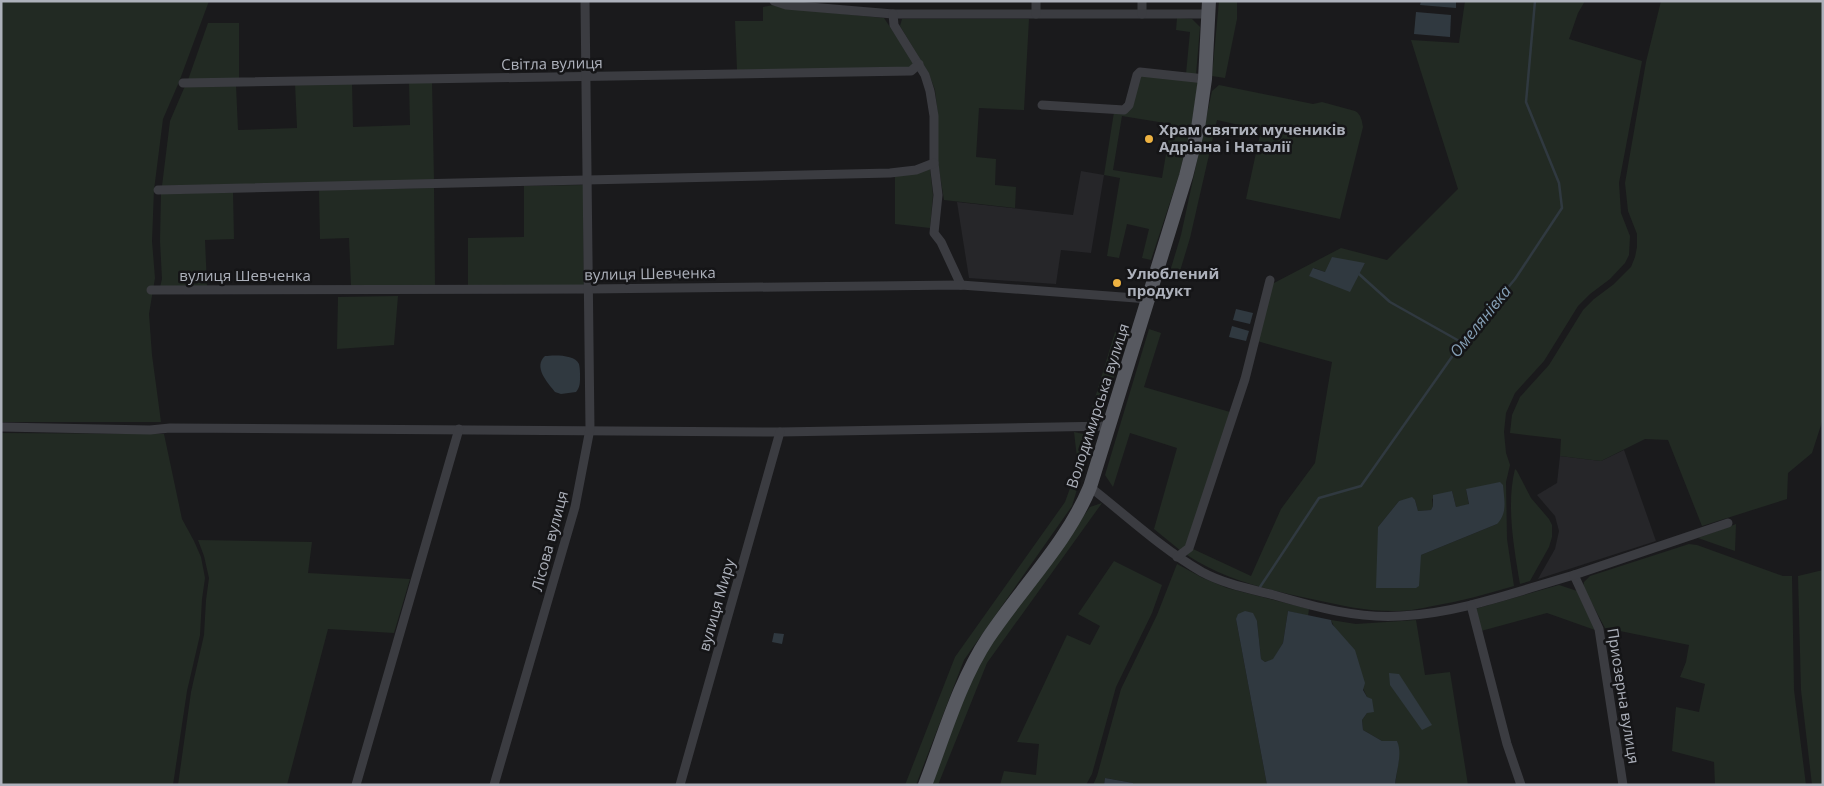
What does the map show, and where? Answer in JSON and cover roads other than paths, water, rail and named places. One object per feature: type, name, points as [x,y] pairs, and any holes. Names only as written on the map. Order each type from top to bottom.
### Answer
[{"type":"main road","name":"Володимирська вулиця","points":[[926,785],[960,695],[978,655],[1007,610],[1066,533],[1084,503],[1090,487],[1186,176],[1198,128],[1205,78],[1209,8]]},
{"type":"street","name":"Лісова вулиця","points":[[494,785],[575,507],[590,429],[585,1]]},
{"type":"street","points":[[774,1],[786,5],[893,14],[1142,14],[1209,8]]},
{"type":"street","points":[[1036,1],[1036,14]]},
{"type":"street","points":[[1142,1],[1142,14]]},
{"type":"street","points":[[893,14],[894,25],[925,75],[930,91],[934,116],[934,163],[938,195],[934,233],[941,242],[961,285]]},
{"type":"street","name":"Світла вулиця","points":[[183,83],[911,71],[918,64]]},
{"type":"street","points":[[1042,105],[1124,110],[1129,105],[1137,75],[1140,72],[1205,78]]},
{"type":"street","points":[[158,190],[890,173],[916,170],[934,163]]},
{"type":"street","points":[[1177,557],[1189,548],[1245,379],[1270,280]]},
{"type":"street","name":"вулиця Шевченка","points":[[151,290],[588,289],[961,285],[1148,299]]},
{"type":"street","points":[[1,427],[150,430],[170,428],[459,428],[780,432],[1110,426]]},
{"type":"street","points":[[356,785],[459,428]]},
{"type":"street","name":"вулиця Миру","points":[[680,785],[780,432]]},
{"type":"street","points":[[1090,487],[1177,557],[1205,573],[1229,583],[1309,605],[1364,615],[1402,616],[1471,605],[1574,575],[1728,523]]},
{"type":"street","name":"Приозерна вулиця","points":[[1574,575],[1600,629],[1623,785]]},
{"type":"street","points":[[1471,605],[1507,744],[1521,785]]},
{"type":"waterway","name":"Омелянівка","points":[[1260,587],[1319,498],[1361,486],[1461,344],[1515,279],[1562,208],[1559,183],[1526,102],[1535,1]]},
{"type":"waterway","points":[[1359,274],[1390,302],[1461,342]]},
{"type":"place","name":"Храм святих мучеників Адріана і Наталії","points":[[1149,139]]},
{"type":"place","name":"Улюблений продукт","points":[[1117,283]]}]
